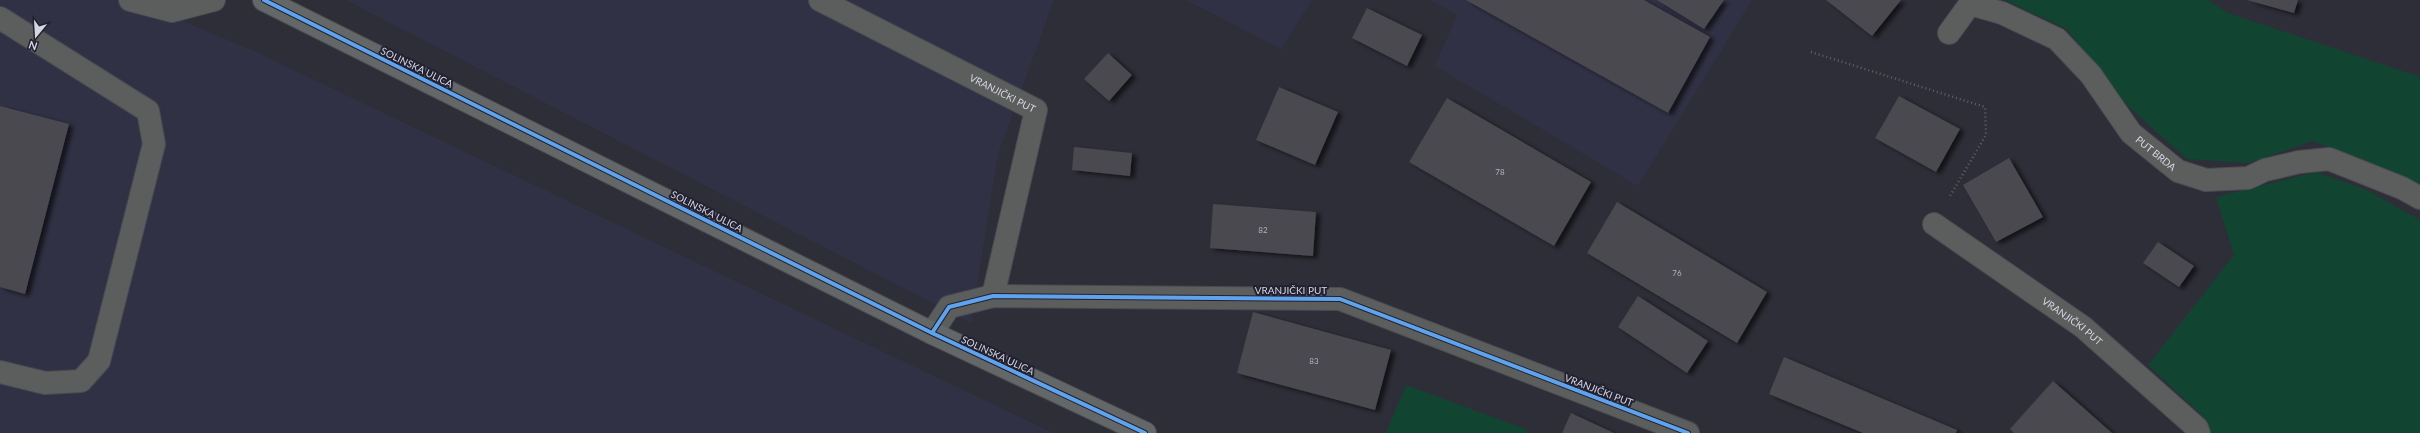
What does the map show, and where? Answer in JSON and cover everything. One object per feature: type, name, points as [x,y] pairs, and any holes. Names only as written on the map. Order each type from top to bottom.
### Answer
[{"type":"main road","name":"SOLINSKA ULICA","points":[[264,0],[932,333],[1145,433]]},
{"type":"street","points":[[130,0],[172,11],[214,0]]},
{"type":"street","name":"VRANJIČKI PUT","points":[[820,0],[1036,110],[993,296]]},
{"type":"street","name":"PUT BRDA","points":[[1949,32],[1970,4],[2002,13],[2057,40],[2091,75],[2131,133],[2178,171],[2206,180],[2248,178],[2265,170],[2299,162],[2328,159],[2402,188],[2420,198]]},
{"type":"street","points":[[0,18],[148,111],[154,144],[99,361],[81,380],[45,383],[0,372]]},
{"type":"street","name":"VRANJIČKI PUT","points":[[1934,224],[2083,327],[2197,428],[2199,433]]},
{"type":"street","name":"VRANJIČKI PUT","points":[[932,333],[949,307],[993,296],[1340,299],[1688,433]]},
{"type":"path","points":[[1811,52],[1985,106],[1986,135],[1934,224]]},
{"type":"shaded area","points":[[0,0],[133,0],[256,52],[1053,433],[0,433]]},
{"type":"shaded area","points":[[346,0],[1054,0],[998,154],[971,323]]},
{"type":"shaded area","points":[[1186,0],[1312,0],[1281,49]]},
{"type":"shaded area","points":[[1430,0],[1752,0],[1638,186],[1435,66],[1457,15]]},
{"type":"green space","points":[[2005,0],[2208,0],[2228,13],[2420,77],[2420,184],[2313,141],[2249,163],[2187,159],[2128,106],[2067,29]]},
{"type":"green space","points":[[2316,172],[2367,190],[2420,220],[2420,433],[2210,433],[2202,415],[2148,365],[2234,255],[2216,197]]},
{"type":"green space","points":[[1406,385],[1528,430],[1526,433],[1386,433]]},
{"type":"building","points":[[1466,0],[1644,0],[1710,37],[1668,113]]},
{"type":"building","points":[[1657,0],[1724,0],[1704,29]]},
{"type":"building","points":[[1826,0],[1901,0],[1872,36]]},
{"type":"building","points":[[2247,0],[2298,0],[2294,13]]},
{"type":"building","points":[[1367,8],[1422,35],[1407,66],[1352,38]]},
{"type":"building","points":[[1108,53],[1132,75],[1109,101],[1084,79]]},
{"type":"building","points":[[1279,87],[1338,112],[1315,165],[1256,140]]},
{"type":"building","points":[[1899,96],[1960,129],[1936,172],[1875,138]]},
{"type":"building","points":[[1447,98],[1591,182],[1554,246],[1409,162]]},
{"type":"building","points":[[0,106],[69,124],[25,294],[0,287]]},
{"type":"building","points":[[1074,147],[1132,153],[1130,176],[1072,170]]},
{"type":"building","points":[[2009,158],[2043,217],[1996,242],[1963,185]]},
{"type":"building","points":[[1617,202],[1767,292],[1737,343],[1587,253]]},
{"type":"building","points":[[1213,204],[1316,212],[1313,256],[1210,248]]},
{"type":"building","points":[[2158,242],[2194,266],[2179,287],[2143,263]]},
{"type":"building","points":[[1638,296],[1708,341],[1687,373],[1618,327]]},
{"type":"building","points":[[1253,312],[1391,350],[1375,410],[1237,373]]},
{"type":"building","points":[[1784,357],[1957,430],[1956,433],[1863,433],[1769,394]]},
{"type":"building","points":[[2053,381],[2112,433],[2014,433],[2010,429]]},
{"type":"building","points":[[1571,413],[1614,433],[1562,433]]},
{"type":"cycle path","points":[[264,0],[932,333],[1145,433]]},
{"type":"cycle path","points":[[932,333],[949,307],[993,296],[1340,299],[1688,433]]}]
